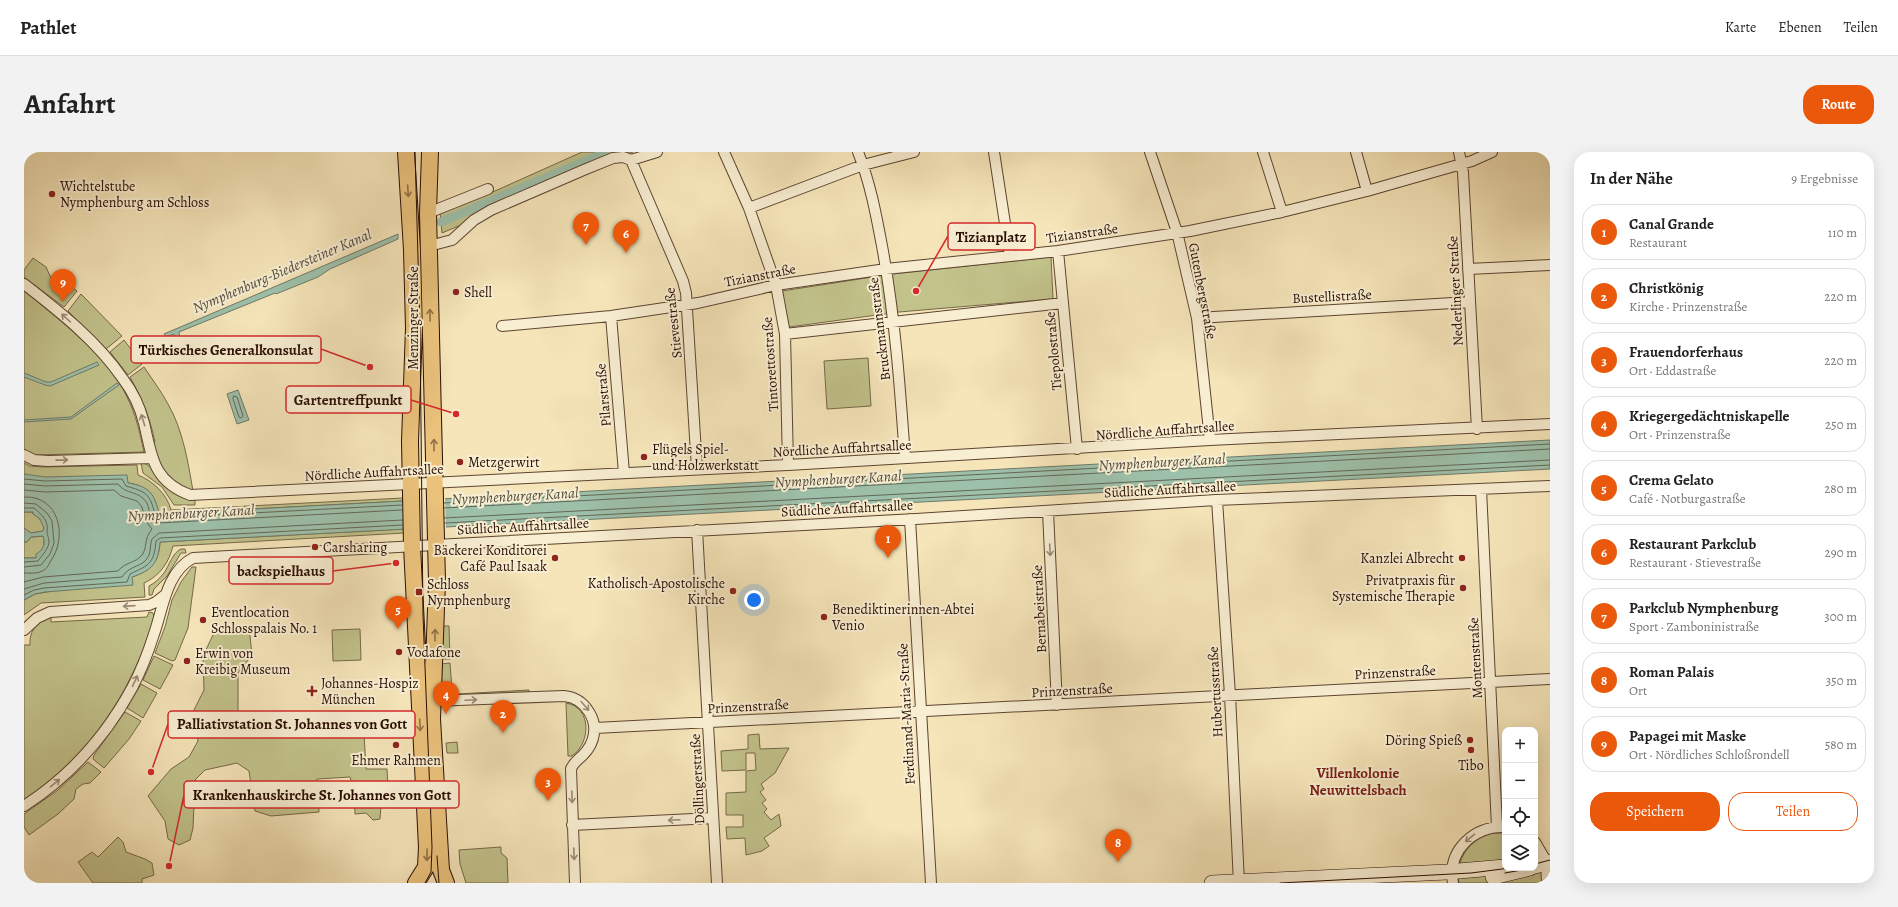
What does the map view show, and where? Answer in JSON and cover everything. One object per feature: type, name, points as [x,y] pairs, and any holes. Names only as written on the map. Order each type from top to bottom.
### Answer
[{"type":"main road","name":"Menzinger Straße","points":[[406,152],[412,250],[414,320],[410,441],[412,540],[427,847],[426,867],[416,883]]},
{"type":"main road","name":"Menzinger Straße","points":[[430,152],[428,213],[437,581],[432,702],[441,870],[446,883]]},
{"type":"main road","points":[[1212,883],[1453,879],[1499,876],[1539,865]]},
{"type":"main road","points":[[1423,883],[1453,879],[1502,867]]},
{"type":"street","points":[[429,246],[452,240],[474,220],[491,210],[613,158],[623,157],[631,160],[657,152]]},
{"type":"street","name":"Tintorettostraße","points":[[724,152],[749,208],[776,285],[785,334],[788,465]]},
{"type":"street","name":"Bruckmannstraße","points":[[858,152],[875,206],[886,269],[898,361],[905,458]]},
{"type":"street","points":[[749,208],[863,165],[914,152]]},
{"type":"street","points":[[994,152],[1010,256]]},
{"type":"street","name":"Gutenbergstraße","points":[[1150,152],[1177,232],[1197,318],[1210,440]]},
{"type":"street","points":[[1263,152],[1282,212]]},
{"type":"street","points":[[1356,152],[1367,191]]},
{"type":"street","name":"Nederlinger Straße","points":[[1459,152],[1462,164],[1477,429]]},
{"type":"street","name":"Tizianstraße","points":[[502,326],[611,316],[687,304],[776,285],[886,269],[1058,251],[1177,232],[1282,212],[1367,191],[1462,164],[1492,152]]},
{"type":"street","name":"Stievestraße","points":[[631,160],[683,281],[687,304],[697,469]]},
{"type":"street","points":[[428,213],[488,189]]},
{"type":"street","name":"Tiepolostraße","points":[[1058,251],[1077,449]]},
{"type":"street","points":[[1468,269],[1550,265]]},
{"type":"street","name":"Nördliche Auffahrtsallee","points":[[24,284],[62,314],[92,342],[124,380],[136,400],[152,458],[165,481],[190,495],[435,490],[624,473],[1077,449],[1210,440],[1477,429],[1550,424]]},
{"type":"street","name":"Bustellistraße","points":[[1197,318],[1470,302]]},
{"type":"street","points":[[785,334],[1063,303]]},
{"type":"street","name":"Pilarstraße","points":[[611,316],[624,473]]},
{"type":"street","points":[[24,455],[34,460],[48,461],[152,458]]},
{"type":"street","name":"Südliche Auffahrtsallee","points":[[165,595],[182,565],[193,558],[412,540],[697,530],[910,519],[1217,500],[1550,486]]},
{"type":"street","name":"Montenstraße","points":[[1481,489],[1490,681],[1501,827]]},
{"type":"street","name":"Hubertusstraße","points":[[1217,500],[1230,695],[1239,882]]},
{"type":"street","name":"Bernabeistraße","points":[[1048,511],[1057,705]]},
{"type":"street","name":"Ferdinand-Maria-Straße","points":[[910,519],[931,883]]},
{"type":"street","name":"Döllingerstraße","points":[[697,530],[717,883]]},
{"type":"street","points":[[24,630],[37,618],[50,612],[149,605],[165,595]]},
{"type":"street","points":[[24,806],[61,778],[80,760],[93,746],[116,714],[131,689],[148,652],[161,616],[165,595]]},
{"type":"street","name":"Prinzenstraße","points":[[595,728],[1550,679]]},
{"type":"street","points":[[432,702],[570,696],[582,702],[586,707],[594,722],[595,728],[593,738],[587,750],[572,765],[571,769],[575,883]]},
{"type":"street","points":[[572,825],[713,818]]},
{"type":"street","points":[[1453,879],[1456,856],[1465,841],[1480,831],[1501,827]]},
{"type":"street","points":[[1538,846],[1540,848],[1539,865],[1547,883]]},
{"type":"shaded area","points":[[582,152],[633,152],[442,233],[440,212],[495,191]]},
{"type":"shaded area","points":[[1051,257],[1053,299],[899,312],[789,327],[782,291],[892,274]]},
{"type":"shaded area","points":[[33,258],[46,267],[51,278],[67,283],[77,291],[64,307],[24,277],[24,270]]},
{"type":"shaded area","points":[[24,291],[52,313],[96,353],[119,382],[133,411],[144,452],[35,455],[24,450]]},
{"type":"shaded area","points":[[81,294],[122,336],[106,349],[68,311]]},
{"type":"shaded area","points":[[124,340],[142,364],[128,375],[110,352]]},
{"type":"shaded area","points":[[868,358],[871,406],[827,409],[824,361]]},
{"type":"shaded area","points":[[144,367],[165,399],[178,424],[193,491],[171,479],[158,462],[152,445],[155,442],[148,417],[130,377]]},
{"type":"shaded area","points":[[24,463],[30,466],[43,467],[137,465],[138,475],[154,484],[163,493],[171,510],[403,498],[403,501],[158,514],[153,497],[149,492],[140,486],[128,483],[33,477],[24,474]]},
{"type":"shaded area","points":[[141,463],[150,466],[159,479],[171,489],[181,495],[195,500],[195,505],[174,505],[162,487],[143,473]]},
{"type":"shaded area","points":[[24,512],[33,512],[33,514],[40,519],[44,526],[43,531],[31,533],[24,528]]},
{"type":"shaded area","points":[[404,529],[404,533],[173,546],[169,558],[163,568],[155,577],[144,583],[145,597],[41,603],[24,615],[24,600],[35,594],[132,577],[144,572],[149,569],[158,555],[160,542]]},
{"type":"shaded area","points":[[44,536],[44,546],[36,558],[24,558],[24,542],[27,542],[31,537]]},
{"type":"shaded area","points":[[181,549],[185,549],[186,553],[181,553],[167,576],[154,589],[152,595],[149,595],[149,586],[162,575],[173,556]]},
{"type":"shaded area","points":[[192,567],[196,567],[188,628],[175,660],[172,661],[155,653],[165,627],[172,600],[181,582]]},
{"type":"shaded area","points":[[149,612],[153,613],[154,616],[152,628],[125,689],[112,710],[97,731],[64,768],[45,785],[24,800],[24,645],[30,645],[31,635],[35,627],[42,621],[51,617],[51,622],[147,617]]},
{"type":"shaded area","points":[[224,626],[249,626],[252,655],[238,673],[238,712],[270,722],[318,722],[326,732],[361,731],[364,733],[366,769],[387,769],[389,806],[381,806],[380,819],[373,820],[366,813],[355,814],[354,791],[350,777],[317,779],[319,812],[271,816],[255,811],[249,771],[237,763],[205,770],[195,780],[193,828],[190,840],[179,845],[168,839],[165,821],[148,796],[171,769],[189,757],[198,741],[193,712],[204,690],[203,656],[213,635]]},
{"type":"shaded area","points":[[441,626],[449,626],[450,659],[441,659]]},
{"type":"shaded area","points":[[360,629],[361,660],[333,661],[332,630]]},
{"type":"shaded area","points":[[154,656],[173,665],[160,689],[143,680]]},
{"type":"shaded area","points":[[450,663],[452,690],[442,690],[441,664]]},
{"type":"shaded area","points":[[141,684],[157,693],[143,718],[127,708]]},
{"type":"shaded area","points":[[529,690],[529,693],[457,696],[457,694]]},
{"type":"shaded area","points":[[566,703],[575,706],[581,711],[586,726],[583,743],[572,756],[568,756]]},
{"type":"shaded area","points":[[125,712],[141,721],[129,739],[104,768],[93,759],[94,755]]},
{"type":"shaded area","points":[[759,734],[760,749],[789,748],[775,773],[761,784],[764,789],[760,792],[766,800],[762,803],[767,809],[764,812],[771,820],[779,814],[781,826],[764,838],[769,846],[762,851],[746,855],[745,838],[727,839],[726,827],[743,827],[743,815],[726,815],[726,793],[746,792],[746,771],[756,770],[755,753],[746,753],[746,770],[722,771],[721,751],[748,749],[748,735]]},
{"type":"shaded area","points":[[457,742],[458,753],[447,753],[446,743]]},
{"type":"shaded area","points":[[88,762],[101,772],[90,783],[83,784],[76,789],[74,799],[58,814],[29,835],[24,827],[24,814],[58,790]]},
{"type":"shaded area","points":[[1492,833],[1502,833],[1502,871],[1538,871],[1538,856],[1542,863],[1543,883],[1459,883],[1459,866],[1465,852],[1477,840]]},
{"type":"shaded area","points":[[118,837],[123,842],[126,852],[152,863],[154,875],[142,879],[142,883],[93,883],[78,862],[92,852],[98,857]]},
{"type":"shaded area","points":[[501,847],[501,853],[507,858],[508,883],[466,883],[460,864],[459,850]]},
{"type":"water","points":[[398,234],[398,239],[330,269],[318,277],[179,332],[181,347],[178,348],[177,345],[169,348],[167,346],[175,342],[174,334],[166,337],[164,334]]},
{"type":"water","points":[[97,362],[99,365],[50,386],[24,377],[24,373],[46,382],[51,382]]},
{"type":"water","points":[[117,383],[119,385],[71,419],[24,422],[24,420],[71,417]]},
{"type":"water","points":[[238,390],[249,420],[237,424],[227,394]]},
{"type":"water","name":"Nymphenburger Kanal","points":[[1550,440],[1550,469],[160,542],[158,555],[153,565],[145,572],[132,577],[133,585],[45,592],[35,594],[24,600],[24,558],[36,558],[36,554],[42,549],[44,541],[43,536],[31,537],[27,542],[24,542],[24,528],[31,533],[43,531],[44,528],[40,519],[33,514],[33,512],[24,512],[24,474],[45,477],[127,475],[128,483],[141,486],[150,492],[153,496],[159,514]]},
{"type":"pier","points":[[445,497],[446,529],[404,531],[403,499]]},
{"type":"waterway","name":"Nymphenburg-Biedersteiner Kanal","points":[[441,222],[607,152]]},
{"type":"tram line","points":[[415,152],[420,329],[423,615],[432,847],[431,872],[425,883]]},
{"type":"tram line","points":[[437,856],[439,883]]},
{"type":"tram line","points":[[1538,863],[1550,860]]},
{"type":"tram line","points":[[1280,883],[1471,873],[1502,869]]},
{"type":"tram line","points":[[1505,873],[1516,871]]},
{"type":"place","name":"Wichtelstube Nymphenburg am Schloss","points":[[52,194]]},
{"type":"place","name":"Parkclub Nymphenburg","points":[[586,245]]},
{"type":"place","name":"Restaurant Parkclub","points":[[626,253]]},
{"type":"place","name":"Tizianplatz","points":[[916,291]]},
{"type":"place","name":"Shell","points":[[456,292]]},
{"type":"place","name":"Papagei mit Maske","points":[[63,302]]},
{"type":"place","name":"Türkisches Generalkonsulat","points":[[370,367]]},
{"type":"place","name":"Gartentreffpunkt","points":[[456,414]]},
{"type":"place","name":"Flügels Spiel- und Holzwerkstatt","points":[[644,457]]},
{"type":"place","name":"Metzgerwirt","points":[[460,462]]},
{"type":"place","name":"Carsharing","points":[[315,547]]},
{"type":"place","name":"Bäckerei Konditorei Café Paul Isaak","points":[[555,558]]},
{"type":"place","name":"Canal Grande","points":[[888,558]]},
{"type":"place","name":"Kanzlei Albrecht","points":[[1462,558]]},
{"type":"place","name":"backspielhaus","points":[[396,563]]},
{"type":"place","name":"Privatpraxis für Systemische Therapie","points":[[1463,588]]},
{"type":"place","name":"Katholisch-Apostolische Kirche","points":[[733,591]]},
{"type":"place","name":"Schloss Nymphenburg","points":[[419,592]]},
{"type":"place","name":"Benediktinerinnen-Abtei Venio","points":[[824,617]]},
{"type":"place","name":"Eventlocation Schlosspalais No. 1","points":[[203,620]]},
{"type":"place","name":"Crema Gelato","points":[[398,629]]},
{"type":"place","name":"Vodafone","points":[[399,652]]},
{"type":"place","name":"Erwin von Kreibig Museum","points":[[187,661]]},
{"type":"place","name":"Johannes-Hospiz München","points":[[312,691]]},
{"type":"place","name":"Kriegergedächtniskapelle","points":[[446,714]]},
{"type":"place","name":"Christkönig","points":[[503,733]]},
{"type":"place","name":"Döring Spieß","points":[[1470,740]]},
{"type":"place","name":"Ehmer Rahmen","points":[[396,745]]},
{"type":"place","name":"Tibo","points":[[1471,750]]},
{"type":"place","name":"Palliativstation St. Johannes von Gott","points":[[151,772]]},
{"type":"place","name":"Frauendorferhaus","points":[[548,801]]},
{"type":"place","name":"Roman Palais","points":[[1118,862]]},
{"type":"place","name":"Krankenhauskirche St. Johannes von Gott","points":[[169,866]]},
{"type":"district","name":"Villenkolonie Neuwittelsbach","points":[[1358,782]]}]
